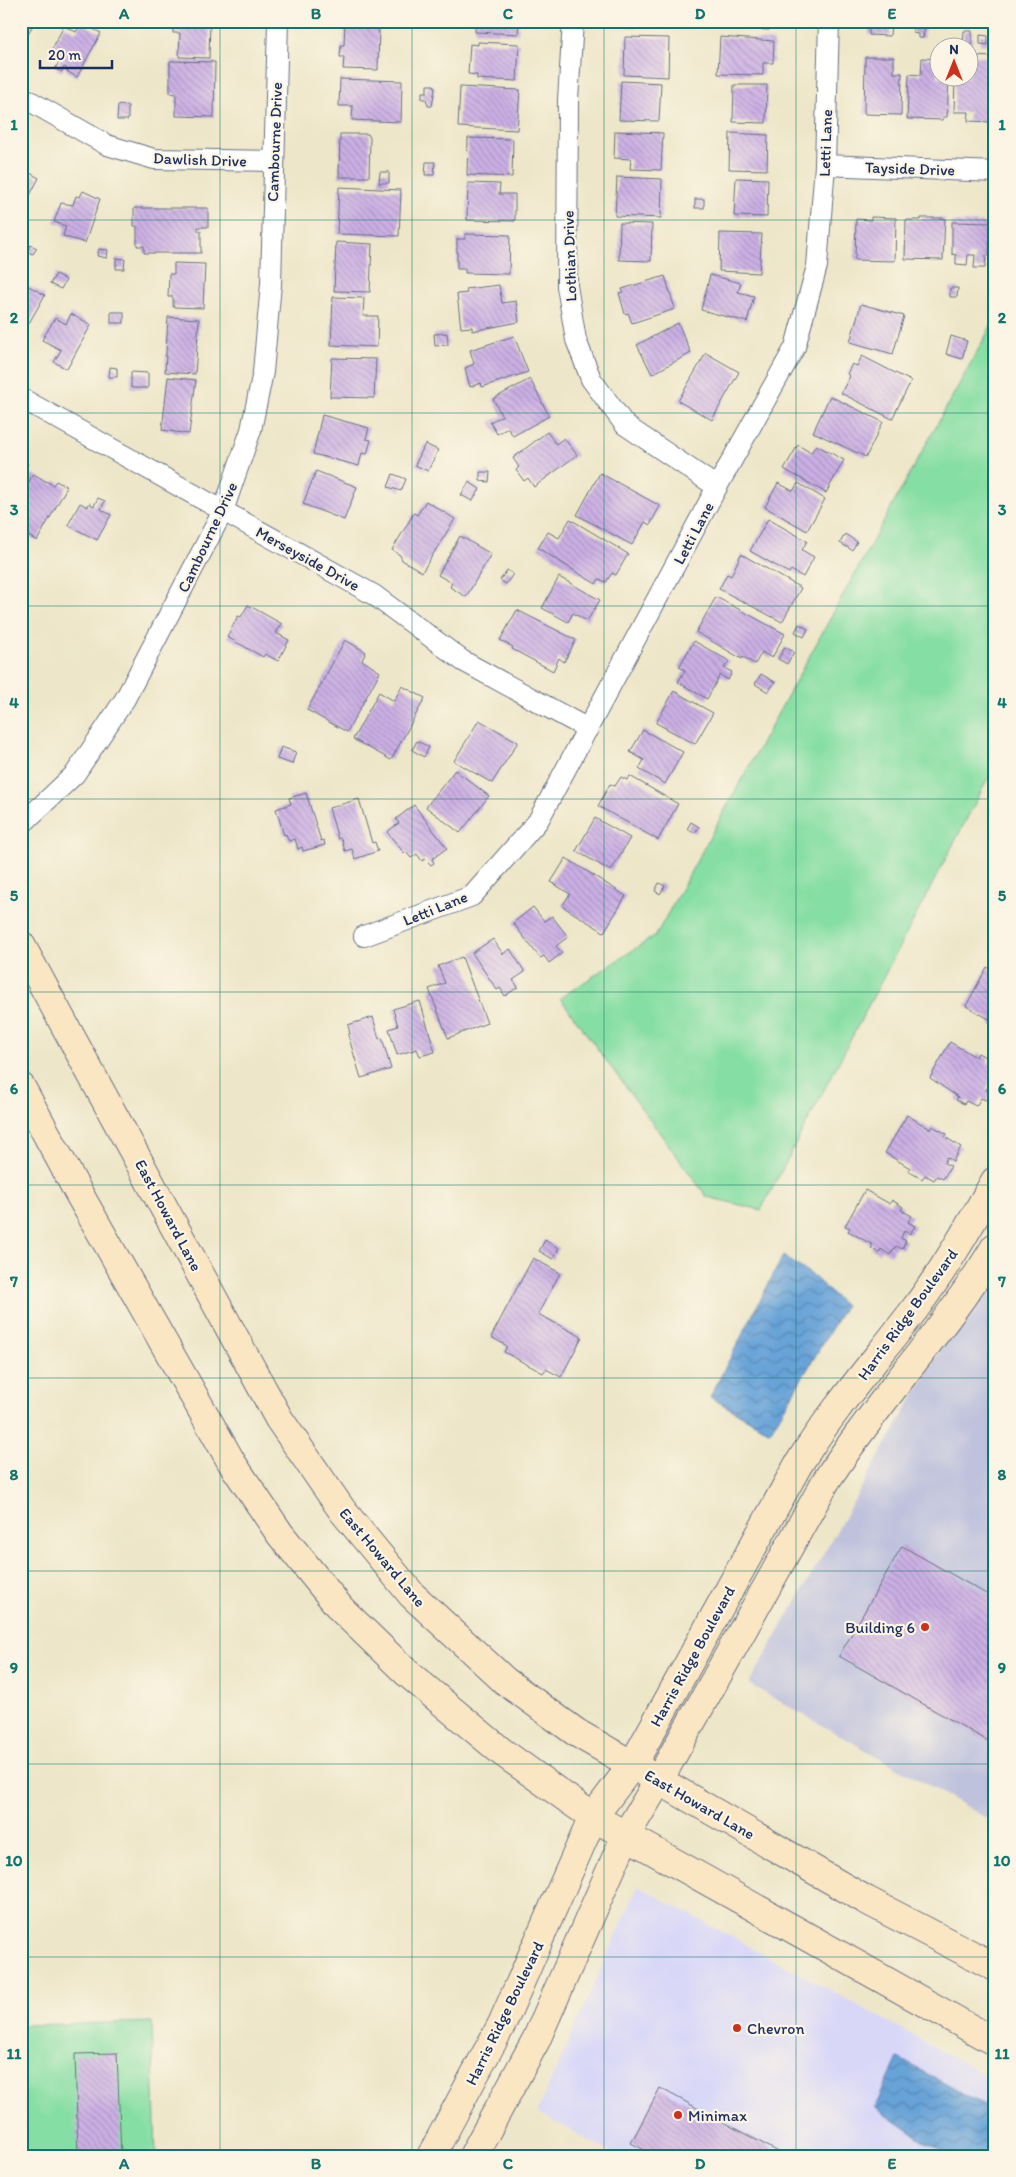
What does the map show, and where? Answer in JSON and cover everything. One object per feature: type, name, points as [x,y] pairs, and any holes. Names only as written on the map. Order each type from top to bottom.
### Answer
[{"type":"main road","name":"East Howard Lane","points":[[21,945],[279,1419],[342,1510],[412,1595],[505,1681],[577,1733],[866,1900],[995,1967]]},
{"type":"main road","points":[[21,1087],[78,1192],[232,1463],[280,1534],[341,1609],[406,1672],[502,1752],[593,1817],[995,2042]]},
{"type":"main road","name":"Harris Ridge Boulevard","points":[[431,2156],[502,2024],[593,1817],[633,1764],[798,1465],[823,1424],[914,1309],[944,1267],[995,1181]]},
{"type":"main road","name":"Harris Ridge Boulevard","points":[[474,2156],[536,2040],[626,1835],[845,1451],[941,1328],[972,1285],[995,1247]]},
{"type":"street","name":"Cambourne Drive","points":[[21,825],[75,774],[125,699],[223,511],[251,430],[263,372],[271,284],[278,21]]},
{"type":"street","name":"Lothian Drive","points":[[573,21],[568,100],[567,286],[576,340],[591,379],[625,425],[717,487]]},
{"type":"street","name":"Letti Lane","points":[[364,936],[472,896],[538,820],[717,487],[796,347],[817,266],[825,165],[830,21]]},
{"type":"street","name":"Dawlish Drive","points":[[21,96],[107,145],[154,159],[273,161]]},
{"type":"street","name":"Tayside Drive","points":[[825,165],[995,172]]},
{"type":"street","name":"Merseyside Drive","points":[[21,398],[374,594],[463,661],[588,729]]},
{"type":"shaded area","points":[[995,1254],[995,1823],[749,1684]]},
{"type":"shaded area","points":[[638,1886],[995,2080],[995,2156],[616,2156],[537,2112]]},
{"type":"green space","points":[[995,319],[995,765],[761,1210],[707,1197],[560,998],[656,935]]},
{"type":"green space","points":[[152,2022],[156,2156],[21,2156],[21,2025]]},
{"type":"water","points":[[783,1256],[812,1275],[845,1306],[770,1432],[710,1397]]},
{"type":"water","points":[[898,2058],[995,2111],[995,2156],[953,2156],[924,2141],[875,2107]]},
{"type":"building","points":[[21,21],[35,21],[21,47]]},
{"type":"building","points":[[173,21],[210,21],[209,58],[179,57],[180,33],[173,33]]},
{"type":"building","points":[[475,21],[519,21],[518,34],[475,32]]},
{"type":"building","points":[[625,21],[664,21],[664,28],[625,27]]},
{"type":"building","points":[[735,21],[769,21],[769,30],[735,28]]},
{"type":"building","points":[[869,21],[891,22],[890,36],[869,35]]},
{"type":"building","points":[[345,22],[379,23],[378,70],[343,69],[344,57],[340,57],[341,45],[344,45]]},
{"type":"building","points":[[81,23],[101,33],[77,77],[65,70],[67,68],[64,67],[62,72],[55,69],[62,57],[51,51],[64,26],[76,32]]},
{"type":"building","points":[[913,24],[925,25],[923,38],[918,38],[918,34],[913,33]]},
{"type":"building","points":[[964,31],[972,31],[972,38],[963,38]]},
{"type":"building","points":[[980,35],[988,36],[988,45],[980,44]]},
{"type":"building","points":[[625,37],[669,38],[668,77],[624,75]]},
{"type":"building","points":[[720,37],[774,41],[773,63],[763,63],[763,75],[718,74]]},
{"type":"building","points":[[478,42],[519,44],[517,81],[477,79],[477,75],[468,74],[470,44],[478,45]]},
{"type":"building","points":[[978,56],[993,57],[992,122],[968,121],[969,112],[954,112],[955,88],[978,88]]},
{"type":"building","points":[[865,57],[894,57],[894,73],[902,73],[901,115],[864,114]]},
{"type":"building","points":[[922,58],[928,58],[928,88],[948,88],[947,117],[943,117],[943,120],[907,119],[909,74],[921,75]]},
{"type":"building","points":[[170,61],[215,62],[214,117],[176,116],[176,94],[170,93]]},
{"type":"building","points":[[340,79],[402,81],[401,122],[352,120],[353,106],[339,106]]},
{"type":"building","points":[[621,81],[661,83],[659,121],[619,120]]},
{"type":"building","points":[[427,85],[434,85],[435,89],[432,106],[428,106],[426,99],[422,99],[422,92],[427,92]]},
{"type":"building","points":[[734,85],[767,85],[766,123],[733,122]]},
{"type":"building","points":[[460,87],[520,90],[517,130],[458,127]]},
{"type":"building","points":[[118,105],[128,106],[128,120],[117,120]]},
{"type":"building","points":[[615,131],[663,133],[661,170],[630,169],[631,159],[614,158]]},
{"type":"building","points":[[730,133],[768,135],[767,170],[729,169]]},
{"type":"building","points":[[340,134],[368,134],[370,138],[369,177],[339,177]]},
{"type":"building","points":[[468,138],[513,139],[512,177],[467,175]]},
{"type":"building","points":[[426,162],[435,162],[434,175],[425,175]]},
{"type":"building","points":[[26,171],[39,178],[21,212],[21,175],[23,176]]},
{"type":"building","points":[[380,172],[389,172],[389,183],[379,183]]},
{"type":"building","points":[[617,177],[662,179],[661,218],[615,216]]},
{"type":"building","points":[[736,178],[768,179],[767,217],[734,216]]},
{"type":"building","points":[[468,183],[500,184],[499,194],[515,194],[515,221],[467,220]]},
{"type":"building","points":[[339,187],[401,190],[399,236],[337,234]]},
{"type":"building","points":[[83,191],[100,199],[85,243],[63,236],[66,226],[54,222],[61,203],[73,205],[76,196],[80,197]]},
{"type":"building","points":[[695,199],[704,199],[704,208],[695,208]]},
{"type":"building","points":[[134,208],[208,208],[208,227],[198,227],[198,231],[201,231],[201,253],[144,253],[144,246],[137,246],[137,226],[134,226]]},
{"type":"building","points":[[871,217],[896,218],[895,261],[855,260],[856,219],[871,220]]},
{"type":"building","points":[[921,218],[945,218],[943,260],[905,259],[906,220],[921,220]]},
{"type":"building","points":[[952,222],[990,223],[989,256],[986,255],[985,268],[974,268],[975,255],[968,255],[967,265],[956,264],[956,255],[952,254]]},
{"type":"building","points":[[620,223],[652,224],[651,261],[619,260]]},
{"type":"building","points":[[720,233],[762,234],[759,273],[719,271]]},
{"type":"building","points":[[465,234],[510,235],[509,274],[465,273],[465,269],[457,269],[457,239],[465,239]]},
{"type":"building","points":[[336,242],[372,244],[370,292],[334,291]]},
{"type":"building","points":[[30,245],[37,248],[33,254],[27,252]]},
{"type":"building","points":[[99,249],[108,250],[107,258],[97,256]]},
{"type":"building","points":[[116,258],[125,259],[124,269],[116,269]]},
{"type":"building","points":[[174,263],[205,264],[203,308],[173,307],[173,297],[168,297],[169,274],[174,274]]},
{"type":"building","points":[[56,274],[66,280],[61,289],[50,284]]},
{"type":"building","points":[[710,275],[741,283],[738,292],[754,296],[747,322],[701,310]]},
{"type":"building","points":[[665,276],[675,309],[632,323],[628,313],[625,314],[619,293],[623,292],[622,289]]},
{"type":"building","points":[[21,282],[45,295],[21,337]]},
{"type":"building","points":[[499,285],[502,303],[516,301],[519,322],[472,331],[472,327],[461,328],[457,294],[467,293],[466,289]]},
{"type":"building","points":[[950,288],[958,288],[957,297],[950,297]]},
{"type":"building","points":[[333,297],[364,298],[363,316],[378,316],[377,347],[331,345]]},
{"type":"building","points":[[861,304],[904,316],[893,354],[850,342]]},
{"type":"building","points":[[111,312],[124,312],[124,323],[111,323]]},
{"type":"building","points":[[71,314],[91,325],[67,369],[54,362],[61,350],[42,340],[55,318],[66,324]]},
{"type":"building","points":[[168,317],[199,319],[195,374],[165,372]]},
{"type":"building","points":[[678,323],[691,353],[652,374],[637,345]]},
{"type":"building","points":[[447,333],[448,345],[435,346],[434,334]]},
{"type":"building","points":[[514,336],[528,372],[482,387],[481,383],[470,387],[465,368],[474,364],[470,350]]},
{"type":"building","points":[[951,336],[967,341],[962,359],[946,354]]},
{"type":"building","points":[[706,353],[739,372],[712,420],[678,401]]},
{"type":"building","points":[[862,356],[911,381],[892,419],[841,393],[850,376],[847,374],[852,364],[857,366]]},
{"type":"building","points":[[332,358],[376,359],[374,398],[330,397]]},
{"type":"building","points":[[110,367],[117,368],[117,377],[109,377]]},
{"type":"building","points":[[131,372],[148,373],[148,388],[131,388]]},
{"type":"building","points":[[168,377],[196,380],[189,434],[162,430]]},
{"type":"building","points":[[530,379],[549,416],[513,436],[508,428],[497,434],[490,422],[502,416],[493,399]]},
{"type":"building","points":[[830,396],[883,422],[866,457],[813,432]]},
{"type":"building","points":[[322,415],[369,428],[366,439],[371,440],[367,454],[362,453],[359,466],[313,454]]},
{"type":"building","points":[[547,432],[556,444],[564,438],[577,455],[534,487],[528,478],[524,481],[516,470],[519,467],[513,458]]},
{"type":"building","points":[[425,444],[438,450],[428,471],[415,465]]},
{"type":"building","points":[[798,445],[811,453],[816,445],[844,460],[826,493],[784,469]]},
{"type":"building","points":[[21,459],[28,464],[21,478]]},
{"type":"building","points":[[316,471],[357,487],[344,520],[303,504]]},
{"type":"building","points":[[480,472],[490,472],[489,482],[480,481]]},
{"type":"building","points":[[600,473],[660,506],[650,525],[645,522],[632,545],[577,515]]},
{"type":"building","points":[[33,474],[53,485],[56,481],[67,487],[37,541],[21,532],[21,497]]},
{"type":"building","points":[[393,474],[406,479],[401,491],[388,487]]},
{"type":"building","points":[[469,482],[480,489],[472,501],[461,495]]},
{"type":"building","points":[[778,483],[793,491],[798,483],[825,499],[807,531],[765,507]]},
{"type":"building","points":[[98,498],[105,501],[101,509],[111,515],[97,540],[68,525],[80,503],[88,507],[89,503],[94,506]]},
{"type":"building","points":[[426,501],[455,519],[422,572],[402,560],[400,555],[392,550],[414,513],[417,515]]},
{"type":"building","points":[[570,519],[628,554],[616,575],[612,573],[606,582],[599,579],[596,584],[538,548],[548,532],[559,538]]},
{"type":"building","points":[[768,519],[807,541],[802,550],[814,557],[803,577],[791,570],[789,573],[750,551]]},
{"type":"building","points":[[845,534],[857,542],[852,550],[840,543]]},
{"type":"building","points":[[460,536],[491,554],[466,597],[450,587],[452,583],[438,575]]},
{"type":"building","points":[[741,554],[801,588],[782,622],[719,589],[727,574],[731,576]]},
{"type":"building","points":[[507,570],[513,574],[506,584],[500,580]]},
{"type":"building","points":[[559,577],[600,600],[587,621],[573,613],[568,622],[542,608]]},
{"type":"building","points":[[716,597],[785,634],[772,658],[762,652],[755,664],[743,657],[742,659],[696,632]]},
{"type":"building","points":[[248,605],[282,624],[276,633],[289,640],[278,661],[265,654],[263,657],[227,637],[238,616],[241,617]]},
{"type":"building","points":[[517,610],[576,640],[564,662],[559,658],[553,671],[512,649],[513,647],[500,640]]},
{"type":"building","points":[[799,624],[808,629],[804,637],[795,632]]},
{"type":"building","points":[[345,640],[366,652],[362,660],[380,672],[347,732],[307,710]]},
{"type":"building","points":[[694,641],[729,661],[724,668],[732,672],[728,680],[720,675],[707,699],[678,682],[685,670],[679,667]]},
{"type":"building","points":[[785,647],[794,652],[787,664],[778,659]]},
{"type":"building","points":[[761,674],[775,682],[768,692],[755,684]]},
{"type":"building","points":[[402,686],[425,698],[391,760],[353,739],[379,692],[394,701]]},
{"type":"building","points":[[674,691],[713,713],[695,744],[656,723]]},
{"type":"building","points":[[479,720],[518,742],[492,783],[454,761]]},
{"type":"building","points":[[643,730],[683,752],[665,784],[639,769],[644,760],[630,752]]},
{"type":"building","points":[[417,741],[429,747],[424,757],[412,750]]},
{"type":"building","points":[[281,747],[296,752],[292,764],[277,759]]},
{"type":"building","points":[[455,770],[489,796],[460,833],[426,807]]},
{"type":"building","points":[[630,776],[678,804],[658,840],[598,806],[610,784],[615,786],[621,777],[627,780]]},
{"type":"building","points":[[306,793],[321,841],[324,840],[325,845],[303,851],[302,847],[298,849],[295,839],[289,841],[286,834],[284,835],[276,809],[291,804],[289,798]]},
{"type":"building","points":[[359,799],[372,843],[375,842],[378,851],[355,859],[352,849],[345,851],[341,838],[338,839],[329,808]]},
{"type":"building","points":[[414,805],[447,848],[432,859],[434,863],[431,865],[425,859],[422,861],[417,854],[411,858],[406,852],[404,853],[387,832],[399,823],[396,819]]},
{"type":"building","points":[[595,818],[630,838],[611,871],[576,851]]},
{"type":"building","points":[[691,822],[699,827],[695,833],[687,829]]},
{"type":"building","points":[[566,858],[626,896],[604,932],[562,906],[570,894],[551,882]]},
{"type":"building","points":[[659,883],[665,886],[660,894],[655,891]]},
{"type":"building","points":[[533,907],[544,921],[552,916],[568,937],[556,946],[562,953],[549,963],[544,956],[540,958],[513,923]]},
{"type":"building","points":[[493,939],[503,954],[510,949],[525,972],[513,980],[518,987],[505,996],[500,988],[497,990],[472,953]]},
{"type":"building","points":[[462,957],[487,1023],[448,1038],[429,989],[445,983],[438,966]]},
{"type":"building","points":[[987,967],[995,972],[995,1026],[989,1023],[991,1020],[966,1006]]},
{"type":"building","points":[[420,1001],[435,1052],[420,1056],[417,1049],[397,1055],[389,1029],[398,1026],[393,1009]]},
{"type":"building","points":[[373,1017],[379,1039],[382,1038],[391,1069],[361,1078],[348,1035],[350,1034],[348,1025]]},
{"type":"building","points":[[950,1042],[976,1057],[978,1053],[989,1059],[987,1063],[995,1067],[995,1086],[990,1083],[986,1090],[992,1093],[988,1101],[981,1098],[976,1106],[966,1101],[964,1104],[956,1100],[958,1097],[930,1078]]},
{"type":"building","points":[[907,1115],[930,1129],[932,1126],[947,1134],[945,1137],[961,1147],[953,1161],[947,1157],[944,1163],[951,1166],[943,1179],[937,1176],[934,1180],[925,1175],[922,1179],[908,1171],[910,1168],[885,1153]]},
{"type":"building","points":[[865,1190],[890,1204],[892,1200],[903,1207],[901,1210],[912,1216],[908,1222],[915,1226],[910,1234],[904,1231],[901,1238],[906,1241],[902,1249],[896,1246],[890,1255],[881,1249],[879,1253],[871,1248],[873,1245],[848,1231],[850,1228],[845,1226]]},
{"type":"building","points":[[545,1240],[559,1248],[553,1259],[539,1251]]},
{"type":"building","points":[[533,1258],[560,1273],[538,1314],[582,1337],[561,1377],[546,1369],[543,1373],[504,1352],[507,1346],[491,1337]]},
{"type":"building","name":"Building 6","points":[[902,1546],[995,1599],[995,1745],[839,1656]]},
{"type":"building","points":[[117,2053],[121,2156],[78,2156],[75,2054]]},
{"type":"building","name":"Minimax","points":[[660,2088],[786,2156],[656,2156],[631,2143]]},
{"type":"place","name":"Building 6","points":[[925,1627]]},
{"type":"place","name":"Chevron","points":[[737,2028]]},
{"type":"place","name":"Minimax","points":[[678,2115]]}]
